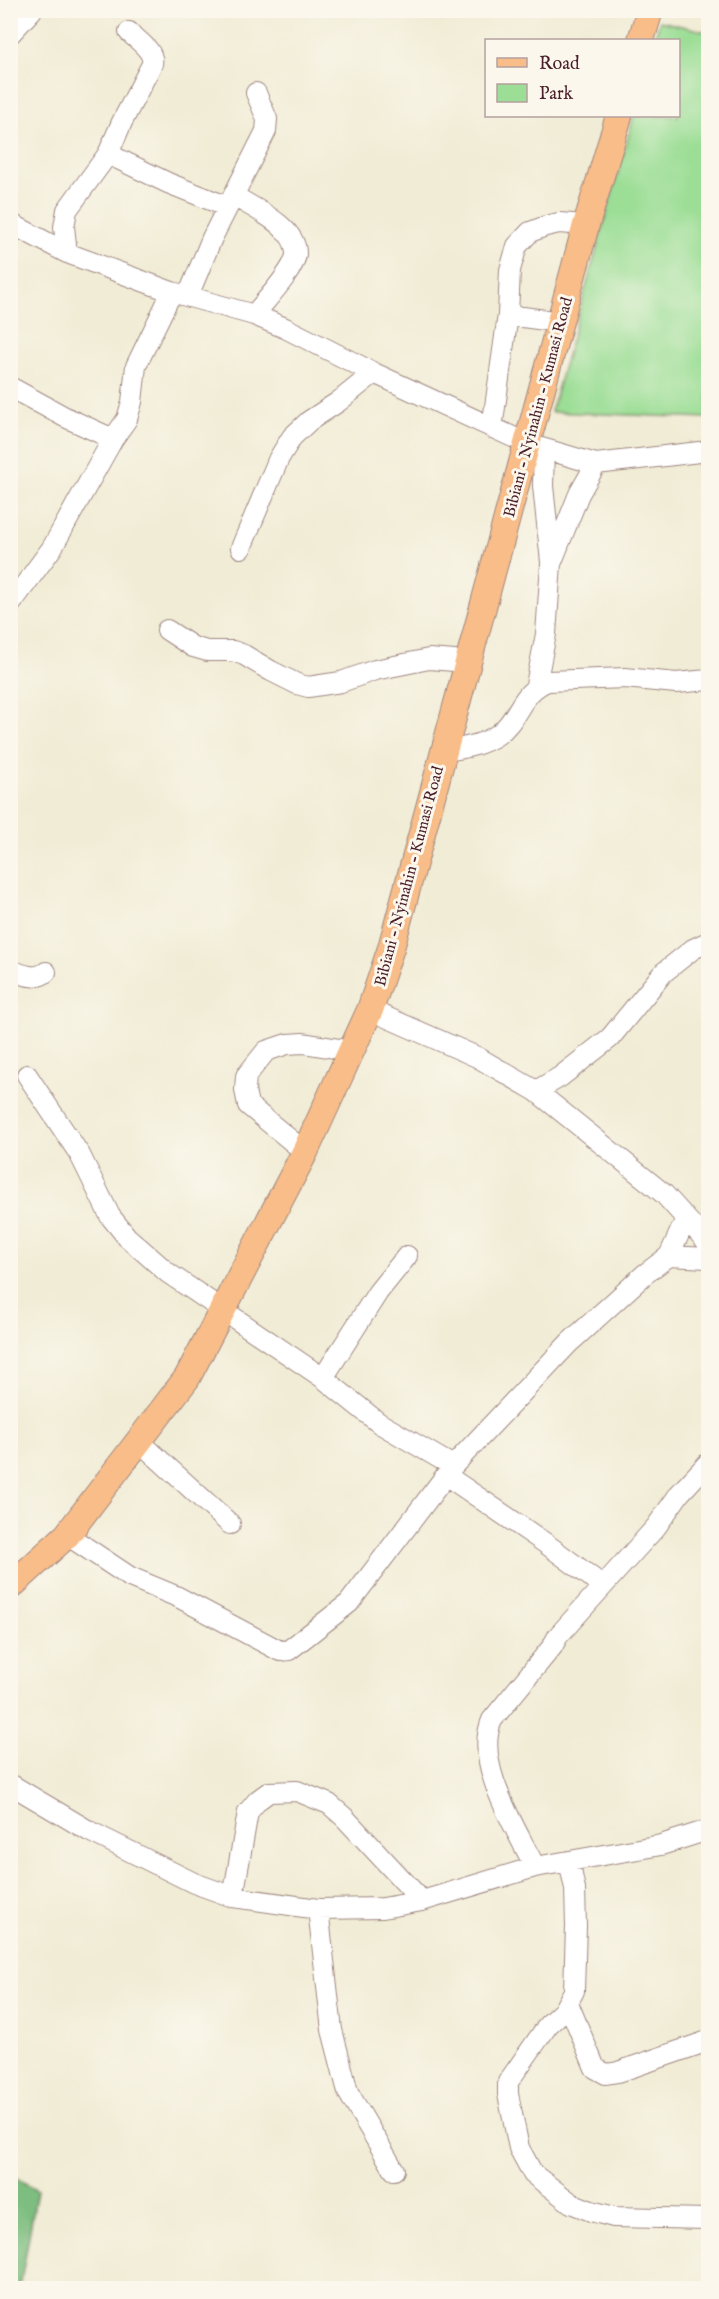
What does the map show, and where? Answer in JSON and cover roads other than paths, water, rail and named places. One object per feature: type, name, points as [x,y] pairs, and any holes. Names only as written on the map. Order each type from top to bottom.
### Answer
[{"type":"main road","points":[[641,39],[650,10]]},
{"type":"main road","name":"Bibiani - Nyinahin - Kumasi Road","points":[[10,1587],[67,1534],[188,1378],[305,1152],[370,1010],[391,948],[467,662],[536,447],[561,322],[586,225],[619,117]]},
{"type":"street","points":[[10,34],[32,10]]},
{"type":"street","points":[[67,253],[64,227],[67,210],[108,154],[154,58],[151,52],[129,32]]},
{"type":"street","points":[[10,605],[52,548],[113,439],[127,419],[132,402],[136,366],[212,238],[266,131],[267,119],[256,93]]},
{"type":"street","points":[[108,154],[168,183],[231,201],[271,218],[288,233],[293,241],[296,255],[292,265],[254,315]]},
{"type":"street","points":[[10,223],[67,253],[180,294],[254,315],[285,328],[374,373],[536,447],[596,464],[708,451]]},
{"type":"street","points":[[492,428],[508,315],[510,270],[517,246],[530,232],[559,223],[586,225]]},
{"type":"street","points":[[508,315],[561,322]]},
{"type":"street","points":[[241,548],[279,458],[292,437],[309,421],[338,402],[374,373]]},
{"type":"street","points":[[10,387],[65,417],[113,439]]},
{"type":"street","points":[[536,447],[552,564],[546,634],[536,685]]},
{"type":"street","points":[[552,564],[579,494],[596,464]]},
{"type":"street","points":[[167,630],[192,647],[207,651],[233,651],[297,684],[308,687],[341,682],[375,670],[429,659],[467,662]]},
{"type":"street","points":[[442,752],[479,744],[499,734],[527,694],[536,685],[548,681],[625,678],[676,683],[708,680]]},
{"type":"street","points":[[536,1091],[560,1077],[610,1038],[663,973],[693,949],[708,942]]},
{"type":"street","points":[[10,970],[33,977],[46,972]]},
{"type":"street","points":[[370,1010],[477,1057],[536,1091],[664,1194],[708,1243]]},
{"type":"street","points":[[305,1152],[248,1105],[245,1090],[246,1076],[266,1051],[286,1044],[303,1043],[352,1051]]},
{"type":"street","points":[[27,1075],[80,1155],[110,1216],[128,1237],[168,1273],[323,1378],[380,1423],[450,1471],[602,1585]]},
{"type":"street","points":[[67,1534],[130,1577],[178,1597],[280,1651],[289,1650],[349,1603],[450,1471],[569,1343],[645,1274],[669,1256],[686,1219]]},
{"type":"street","points":[[323,1378],[378,1292],[407,1256]]},
{"type":"street","points":[[669,1256],[708,1258]]},
{"type":"street","points":[[140,1442],[230,1524]]},
{"type":"street","points":[[535,1866],[495,1785],[489,1766],[486,1741],[488,1729],[492,1720],[552,1647],[558,1636],[656,1527],[680,1493],[708,1463]]},
{"type":"street","points":[[10,1784],[135,1856],[195,1883],[233,1897],[318,1909],[383,1908],[422,1901],[535,1866],[661,1845],[708,1830]]},
{"type":"street","points":[[233,1897],[248,1812],[269,1792],[297,1791],[329,1804],[336,1810],[422,1901]]},
{"type":"street","points":[[569,1862],[575,1889],[574,1991],[563,2011],[548,2025],[508,2082],[508,2094],[519,2148],[533,2174],[571,2203],[591,2211],[614,2217],[708,2219]]},
{"type":"street","points":[[318,1909],[332,2030],[348,2091],[394,2169]]},
{"type":"street","points":[[568,2003],[595,2068],[606,2074],[708,2041]]}]
